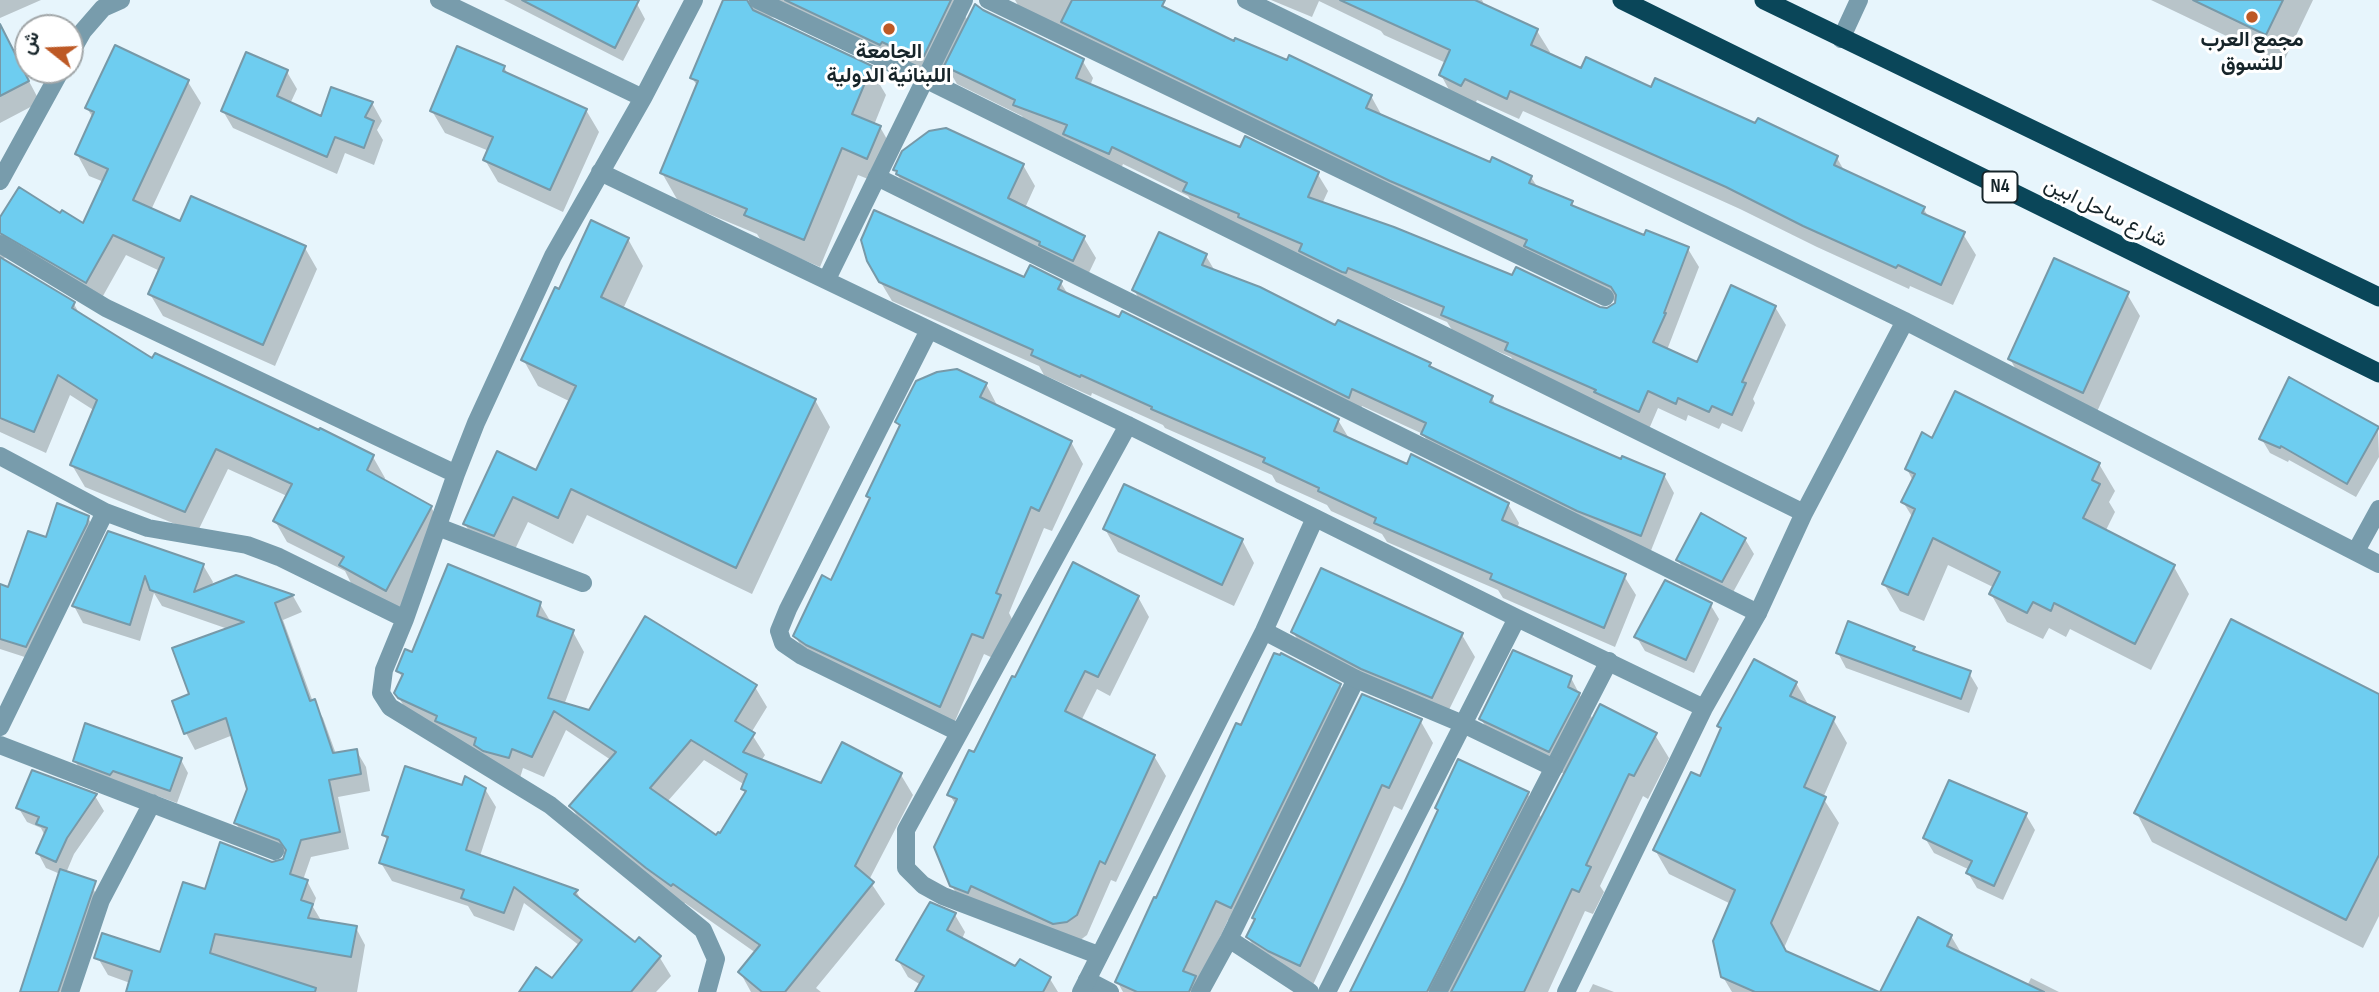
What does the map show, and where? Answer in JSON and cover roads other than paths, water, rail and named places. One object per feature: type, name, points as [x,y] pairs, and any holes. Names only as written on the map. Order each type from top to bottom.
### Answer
[{"type":"highway","name":"شارع ساحل ابين","points":[[1622,0],[2379,373]]},
{"type":"highway","name":"شارع ساحل ابين","points":[[1764,0],[2379,297]]},
{"type":"street","points":[[84,30],[103,8],[121,0]]},
{"type":"street","points":[[439,0],[643,98]]},
{"type":"street","points":[[694,0],[643,98],[553,256],[476,423],[384,670],[381,693],[390,708],[550,804],[703,930],[716,959],[707,992]]},
{"type":"street","points":[[758,0],[925,79],[1804,513]]},
{"type":"street","points":[[827,279],[964,0]]},
{"type":"street","points":[[988,0],[1605,297]]},
{"type":"street","points":[[1247,0],[1905,321],[2379,564]]},
{"type":"street","points":[[1841,39],[1859,0]]},
{"type":"street","points":[[0,181],[53,84]]},
{"type":"street","points":[[600,172],[1128,425],[1704,708]]},
{"type":"street","points":[[877,177],[1758,613]]},
{"type":"street","points":[[0,244],[106,308],[456,474]]},
{"type":"street","points":[[1566,992],[1704,708],[1758,613],[1804,513],[1905,321]]},
{"type":"street","points":[[929,330],[779,631],[783,643],[802,656],[958,732]]},
{"type":"street","points":[[1098,955],[943,896],[923,885],[906,868],[906,830],[1128,425]]},
{"type":"street","points":[[0,456],[105,512],[148,528],[247,545],[279,557],[405,619]]},
{"type":"street","points":[[2356,551],[2379,509]]},
{"type":"street","points":[[0,727],[6,698],[105,512]]},
{"type":"street","points":[[1110,992],[1084,986],[1264,631],[1315,518]]},
{"type":"street","points":[[438,527],[583,583]]},
{"type":"street","points":[[1327,992],[1517,618]]},
{"type":"street","points":[[1264,631],[1356,679],[1463,724],[1554,768]]},
{"type":"street","points":[[1438,992],[1609,661]]},
{"type":"street","points":[[1200,992],[1229,940],[1356,679]]},
{"type":"street","points":[[0,745],[275,851]]},
{"type":"street","points":[[70,992],[102,900],[152,803]]},
{"type":"street","points":[[1229,940],[1310,992]]},
{"type":"place","name":"مجمع العرب للتسوق","points":[[2252,17]]},
{"type":"place","name":"الجامعة اللبنانية الدولية","points":[[889,29]]}]
